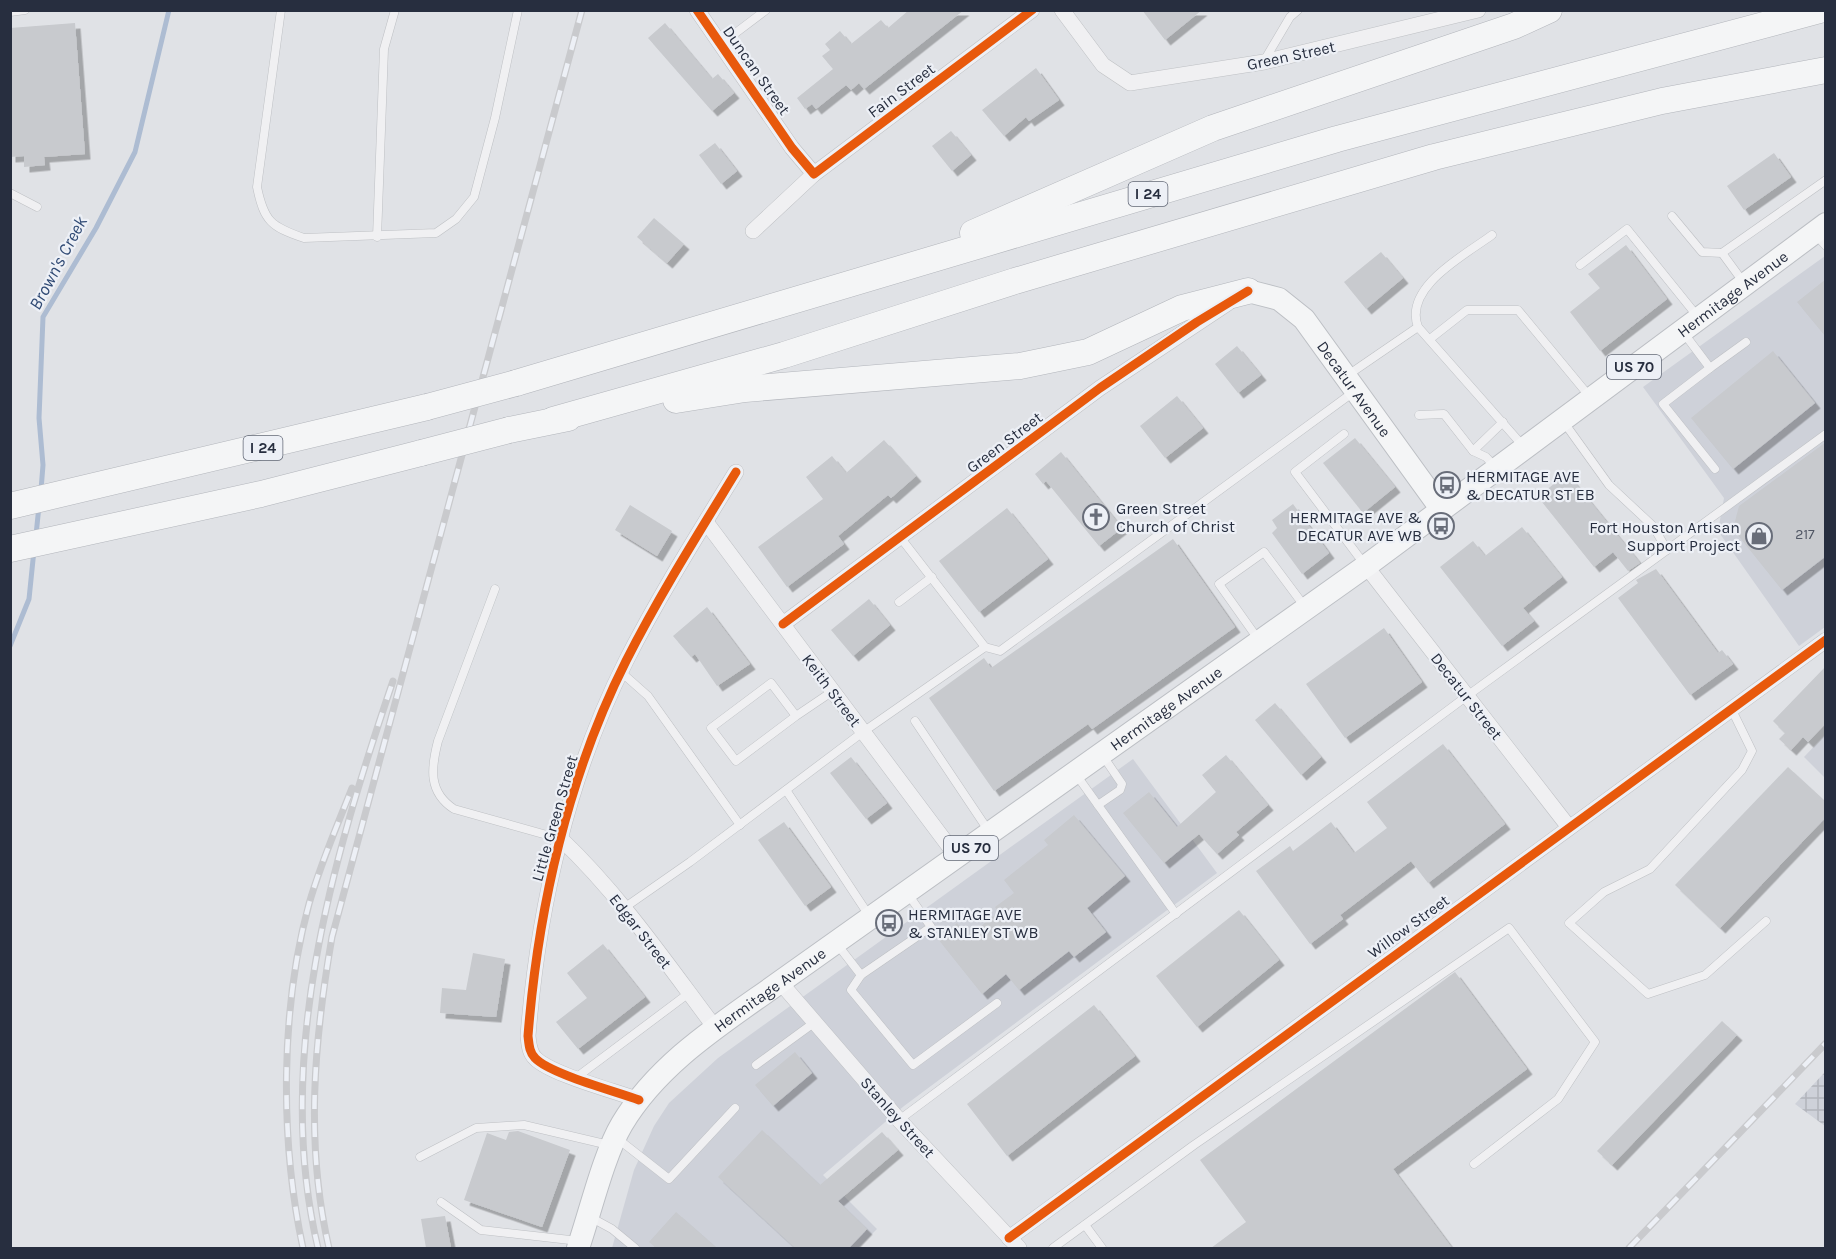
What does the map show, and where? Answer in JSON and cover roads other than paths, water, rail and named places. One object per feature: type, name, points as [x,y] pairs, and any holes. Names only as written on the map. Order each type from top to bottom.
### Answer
[{"type":"highway","points":[[862,281],[1213,128],[1514,26],[1549,10]]},
{"type":"highway","name":"I 24","points":[[10,506],[225,457],[516,383],[1337,140],[1820,10]]},
{"type":"highway","points":[[10,549],[261,494],[553,420],[784,355],[1015,281],[1434,157],[1662,101],[1823,71]]},
{"type":"highway","points":[[553,420],[745,389],[1020,366],[1088,352],[1182,308],[1248,291]]},
{"type":"main road","name":"Hermitage Avenue","points":[[579,1245],[615,1142],[639,1100],[662,1073],[716,1029],[1306,609],[1745,284],[1822,234]]},
{"type":"main road","name":"Decatur Avenue","points":[[1248,291],[1272,296],[1293,308],[1442,510]]},
{"type":"street","name":"Duncan Street","points":[[697,10],[792,148],[814,174]]},
{"type":"street","name":"Fain Street","points":[[753,231],[814,174],[1032,10]]},
{"type":"street","name":"Green Street","points":[[1062,10],[1103,64],[1130,83],[1264,62],[1478,10]]},
{"type":"street","name":"Green Street","points":[[783,624],[1100,388],[1197,322],[1248,291]]},
{"type":"street","name":"Little Green Street","points":[[639,1100],[549,1067],[535,1059],[530,1051],[528,1036],[539,928],[561,839],[597,727],[621,672],[662,594],[736,472]]},
{"type":"street","name":"Keith Street","points":[[706,522],[957,857]]},
{"type":"street","name":"Decatur Street","points":[[1365,566],[1568,826]]},
{"type":"street","name":"Willow Street","points":[[1014,1243],[1568,826],[1826,640]]},
{"type":"street","name":"Edgar Street","points":[[561,839],[585,861],[624,908],[716,1029]]},
{"type":"street","name":"Stanley Street","points":[[780,982],[899,1119],[1014,1243]]},
{"type":"lane","points":[[10,12],[25,10]]},
{"type":"lane","points":[[281,10],[257,187],[263,214],[285,232],[304,238],[436,233],[456,219],[474,197],[495,118],[518,10]]},
{"type":"lane","points":[[376,237],[384,49],[395,10]]},
{"type":"lane","points":[[720,44],[766,10]]},
{"type":"lane","points":[[1264,62],[1290,17],[1298,10]]},
{"type":"lane","points":[[1672,216],[1702,252],[1722,253],[1826,180]]},
{"type":"lane","points":[[10,193],[37,207]]},
{"type":"lane","points":[[1580,265],[1627,229],[1691,324],[1710,368]]},
{"type":"lane","points":[[1492,234],[1427,284],[1416,304],[1415,318],[1418,327],[1525,448]]},
{"type":"lane","points":[[1722,253],[1745,284]]},
{"type":"lane","points":[[1430,339],[1467,310],[1518,310],[1591,399]]},
{"type":"lane","points":[[900,537],[985,647],[1000,651],[1351,384],[1418,327]]},
{"type":"lane","points":[[1715,469],[1664,404],[1746,342]]},
{"type":"lane","points":[[1419,415],[1444,414],[1473,451],[1486,458],[1497,469]]},
{"type":"lane","points":[[1562,420],[1609,485],[1653,526],[1667,550]]},
{"type":"lane","points":[[1473,451],[1503,422]]},
{"type":"lane","points":[[1344,434],[1295,472],[1365,566]]},
{"type":"lane","points":[[899,1119],[1467,696],[1826,434]]},
{"type":"lane","points":[[1260,641],[1219,584],[1264,552],[1306,609]]},
{"type":"lane","points":[[899,602],[932,577]]},
{"type":"lane","points":[[495,589],[438,741],[432,762],[435,790],[442,802],[454,810],[561,839]]},
{"type":"lane","points":[[624,908],[740,825],[863,732],[985,647]]},
{"type":"lane","points":[[621,672],[648,696],[740,825]]},
{"type":"lane","points":[[796,716],[771,683],[711,728],[736,761],[832,691]]},
{"type":"lane","points":[[1731,708],[1752,751],[1742,770],[1650,869],[1604,892],[1569,923],[1648,994],[1705,975],[1766,921]]},
{"type":"lane","points":[[915,721],[990,834]]},
{"type":"lane","points":[[1098,806],[1120,790],[1122,784],[1102,754]]},
{"type":"lane","points":[[1075,773],[1176,914]]},
{"type":"lane","points":[[786,790],[870,918]]},
{"type":"lane","points":[[907,892],[931,927],[861,975],[851,990],[913,1065],[996,1003]]},
{"type":"lane","points":[[1053,1248],[1194,1145],[1509,928],[1595,1042],[1558,1099],[1474,1164]]},
{"type":"lane","points":[[836,943],[861,975]]},
{"type":"lane","points":[[577,1077],[689,993]]},
{"type":"lane","points":[[756,1065],[815,1022]]},
{"type":"lane","points":[[420,1157],[476,1128],[524,1125],[615,1142],[669,1179],[735,1108]]},
{"type":"lane","points":[[441,1202],[481,1230],[579,1245]]},
{"type":"lane","points":[[589,1216],[612,1229],[635,1248]]},
{"type":"lane","points":[[1085,1225],[1102,1248]]},
{"type":"waterway","name":"Brown's Creek","points":[[41,490],[43,465],[39,418],[43,317],[96,228],[135,152],[169,10]]},
{"type":"waterway","name":"Brown's Creek","points":[[36,535],[39,506]]},
{"type":"waterway","name":"Brown's Creek","points":[[10,646],[29,599],[34,550]]},
{"type":"railway","points":[[329,1248],[317,1170],[315,1092],[321,1015],[332,937],[582,10]]},
{"type":"railway","points":[[318,1248],[306,1177],[302,1105],[306,1033],[316,961],[331,889],[349,819],[393,681]]},
{"type":"railway","points":[[303,1248],[295,1207],[287,1121],[288,1031],[299,945],[309,904],[323,860],[352,788]]},
{"type":"railway","points":[[1629,1248],[1826,1043]]},
{"type":"place","name":"HERMITAGE AVE & DECATUR ST EB","points":[[1447,485]]},
{"type":"place","name":"Green Street Church of Christ","points":[[1096,517]]},
{"type":"place","name":"HERMITAGE AVE & DECATUR AVE WB","points":[[1441,526]]},
{"type":"place","name":"Fort Houston Artisan Support Project","points":[[1759,536]]},
{"type":"place","name":"HERMITAGE AVE & STANLEY ST WB","points":[[889,923]]}]
